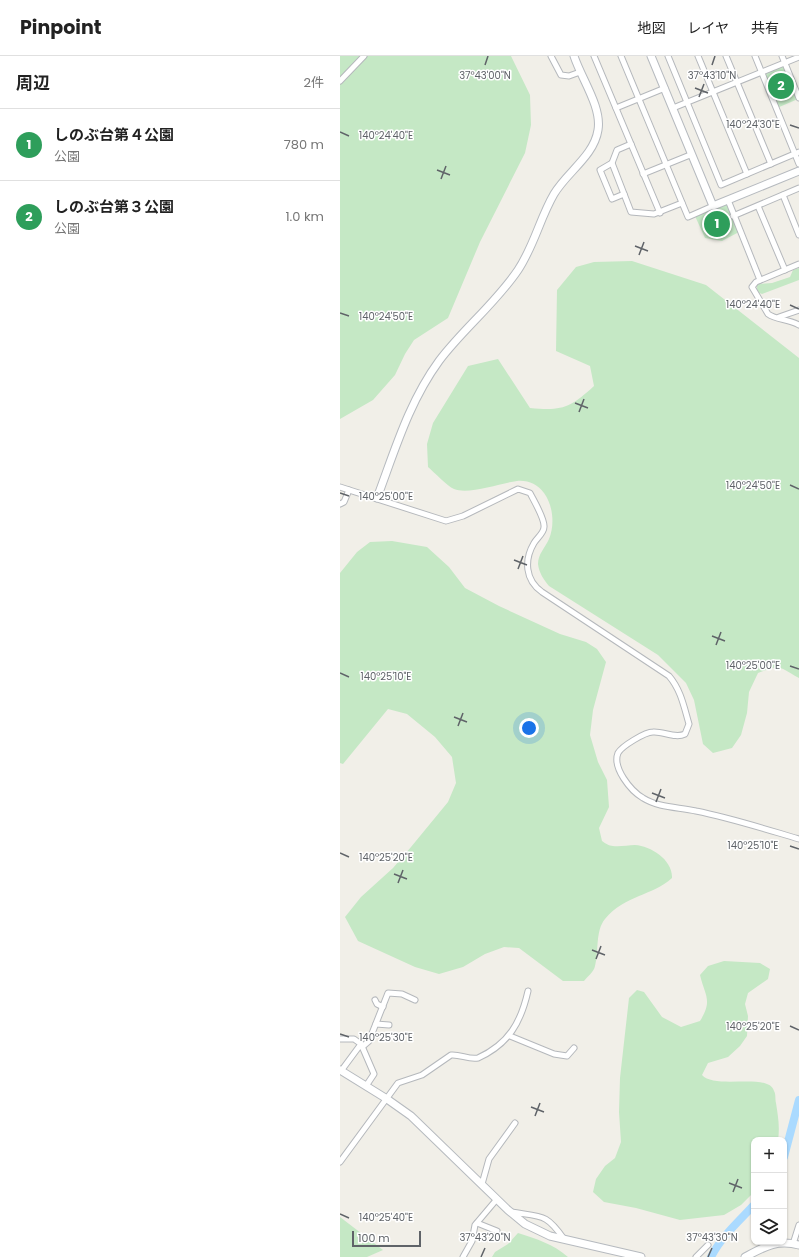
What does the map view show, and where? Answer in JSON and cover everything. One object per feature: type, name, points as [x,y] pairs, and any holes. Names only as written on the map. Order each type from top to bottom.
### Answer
[{"type":"street","points":[[340,81],[364,56]]},
{"type":"street","points":[[551,56],[561,75],[570,76],[580,72]]},
{"type":"street","points":[[377,498],[408,414],[423,384],[452,346],[510,281],[526,255],[554,194],[586,154],[596,138],[599,124],[598,116],[574,56]]},
{"type":"street","points":[[594,56],[660,213]]},
{"type":"street","points":[[621,56],[688,217],[799,171]]},
{"type":"street","points":[[652,56],[690,155],[712,206]]},
{"type":"street","points":[[668,56],[721,185],[797,153]]},
{"type":"street","points":[[698,56],[747,174]]},
{"type":"street","points":[[726,56],[771,164]]},
{"type":"street","points":[[755,56],[797,153],[799,164]]},
{"type":"street","points":[[782,56],[799,98]]},
{"type":"street","points":[[673,108],[799,57]]},
{"type":"street","points":[[616,108],[665,88]]},
{"type":"street","points":[[624,194],[612,199],[600,170],[612,163],[617,150],[630,144]]},
{"type":"street","points":[[643,174],[690,155]]},
{"type":"street","points":[[612,163],[632,212],[654,214],[660,213],[682,203]]},
{"type":"street","points":[[733,216],[799,188]]},
{"type":"street","points":[[783,195],[799,235]]},
{"type":"street","points":[[728,200],[733,216],[760,280]]},
{"type":"street","points":[[758,206],[785,270]]},
{"type":"street","points":[[799,264],[760,280],[754,283],[752,287],[768,314],[772,317],[792,320],[799,325]]},
{"type":"street","points":[[779,317],[799,310]]},
{"type":"street","points":[[340,487],[446,521],[463,516],[518,489],[530,493],[545,526],[543,532],[530,551],[527,568],[532,583],[542,592],[669,676],[676,684],[680,695],[689,724],[685,734],[678,736],[652,732],[627,744],[618,753],[617,764],[630,788],[643,798],[663,806],[695,810],[799,839]]},
{"type":"street","points":[[340,504],[344,502],[349,490]]},
{"type":"street","points":[[340,1162],[398,1083],[422,1075],[451,1055],[456,1054],[474,1059],[478,1058],[510,1036],[520,1019],[528,991]]},
{"type":"street","points":[[415,1000],[402,994],[388,993],[369,1041],[361,1046],[340,1070],[387,1099],[411,1116],[510,1212],[534,1228],[564,1239],[641,1257]]},
{"type":"street","points":[[375,1000],[377,1004],[383,1007]]},
{"type":"street","points":[[376,1024],[389,1025]]},
{"type":"street","points":[[510,1036],[554,1054],[567,1056],[574,1048]]},
{"type":"street","points":[[340,1039],[354,1039],[361,1046],[374,1074],[366,1086]]},
{"type":"street","points":[[482,1184],[489,1159],[515,1123]]},
{"type":"street","points":[[463,1257],[472,1241],[476,1224],[497,1199]]},
{"type":"street","points":[[510,1212],[544,1217],[552,1223],[564,1239]]},
{"type":"street","points":[[476,1224],[497,1230]]},
{"type":"street","points":[[745,1257],[771,1244],[782,1242],[796,1245],[799,1225]]},
{"type":"street","points":[[696,1257],[708,1245]]},
{"type":"green space","points":[[340,56],[511,56],[530,95],[531,125],[525,153],[480,242],[448,318],[414,340],[405,354],[395,375],[373,400],[340,419]]},
{"type":"green space","points":[[784,64],[798,99],[777,108],[763,72]]},
{"type":"green space","points":[[727,202],[739,232],[722,241],[705,238],[695,216]]},
{"type":"green space","points":[[632,261],[706,285],[799,358],[799,678],[783,669],[776,667],[758,673],[749,692],[747,713],[741,735],[732,748],[713,753],[703,744],[694,700],[686,683],[658,655],[549,586],[544,579],[539,570],[538,560],[551,533],[552,515],[549,503],[544,493],[532,483],[525,481],[510,482],[468,491],[454,489],[428,467],[427,444],[433,423],[468,366],[498,359],[530,408],[551,409],[565,406],[579,399],[594,386],[590,366],[556,351],[557,290],[576,267],[594,262]]},
{"type":"green space","points":[[799,268],[799,280],[762,294],[757,292],[757,284],[772,283],[790,277],[793,270]]},
{"type":"green space","points":[[392,541],[427,547],[449,567],[465,588],[499,606],[560,634],[586,642],[597,649],[606,662],[593,710],[590,735],[598,762],[607,780],[609,807],[599,828],[602,841],[612,846],[635,845],[654,851],[669,865],[672,878],[656,889],[621,905],[605,919],[600,929],[594,968],[584,981],[563,981],[519,948],[504,947],[485,954],[463,967],[439,974],[415,967],[358,941],[345,917],[361,897],[393,868],[411,847],[448,802],[456,783],[452,757],[435,737],[407,714],[388,709],[343,764],[340,763],[340,573],[357,552],[370,542]]},
{"type":"green space","points":[[724,961],[760,963],[770,969],[768,979],[748,993],[745,1004],[748,1016],[747,1036],[740,1046],[728,1057],[708,1063],[702,1075],[709,1079],[718,1081],[752,1082],[770,1085],[775,1092],[778,1137],[751,1137],[751,1195],[741,1205],[724,1215],[680,1220],[636,1208],[604,1202],[593,1192],[596,1179],[605,1166],[615,1158],[621,1142],[619,1112],[620,1078],[629,998],[637,990],[644,992],[662,1017],[681,1027],[700,1021],[706,1008],[707,998],[700,975],[708,966]]},
{"type":"green space","points":[[340,1217],[383,1250],[367,1257],[340,1257]]},
{"type":"green space","points":[[518,1233],[551,1245],[568,1257],[492,1257],[495,1252],[508,1244]]},
{"type":"waterway","points":[[787,1146],[799,1100]]},
{"type":"waterway","points":[[711,1257],[725,1236],[751,1208]]},
{"type":"place","name":"しのぶ台第３公園","points":[[781,86]]},
{"type":"place","name":"しのぶ台第４公園","points":[[717,224]]}]
